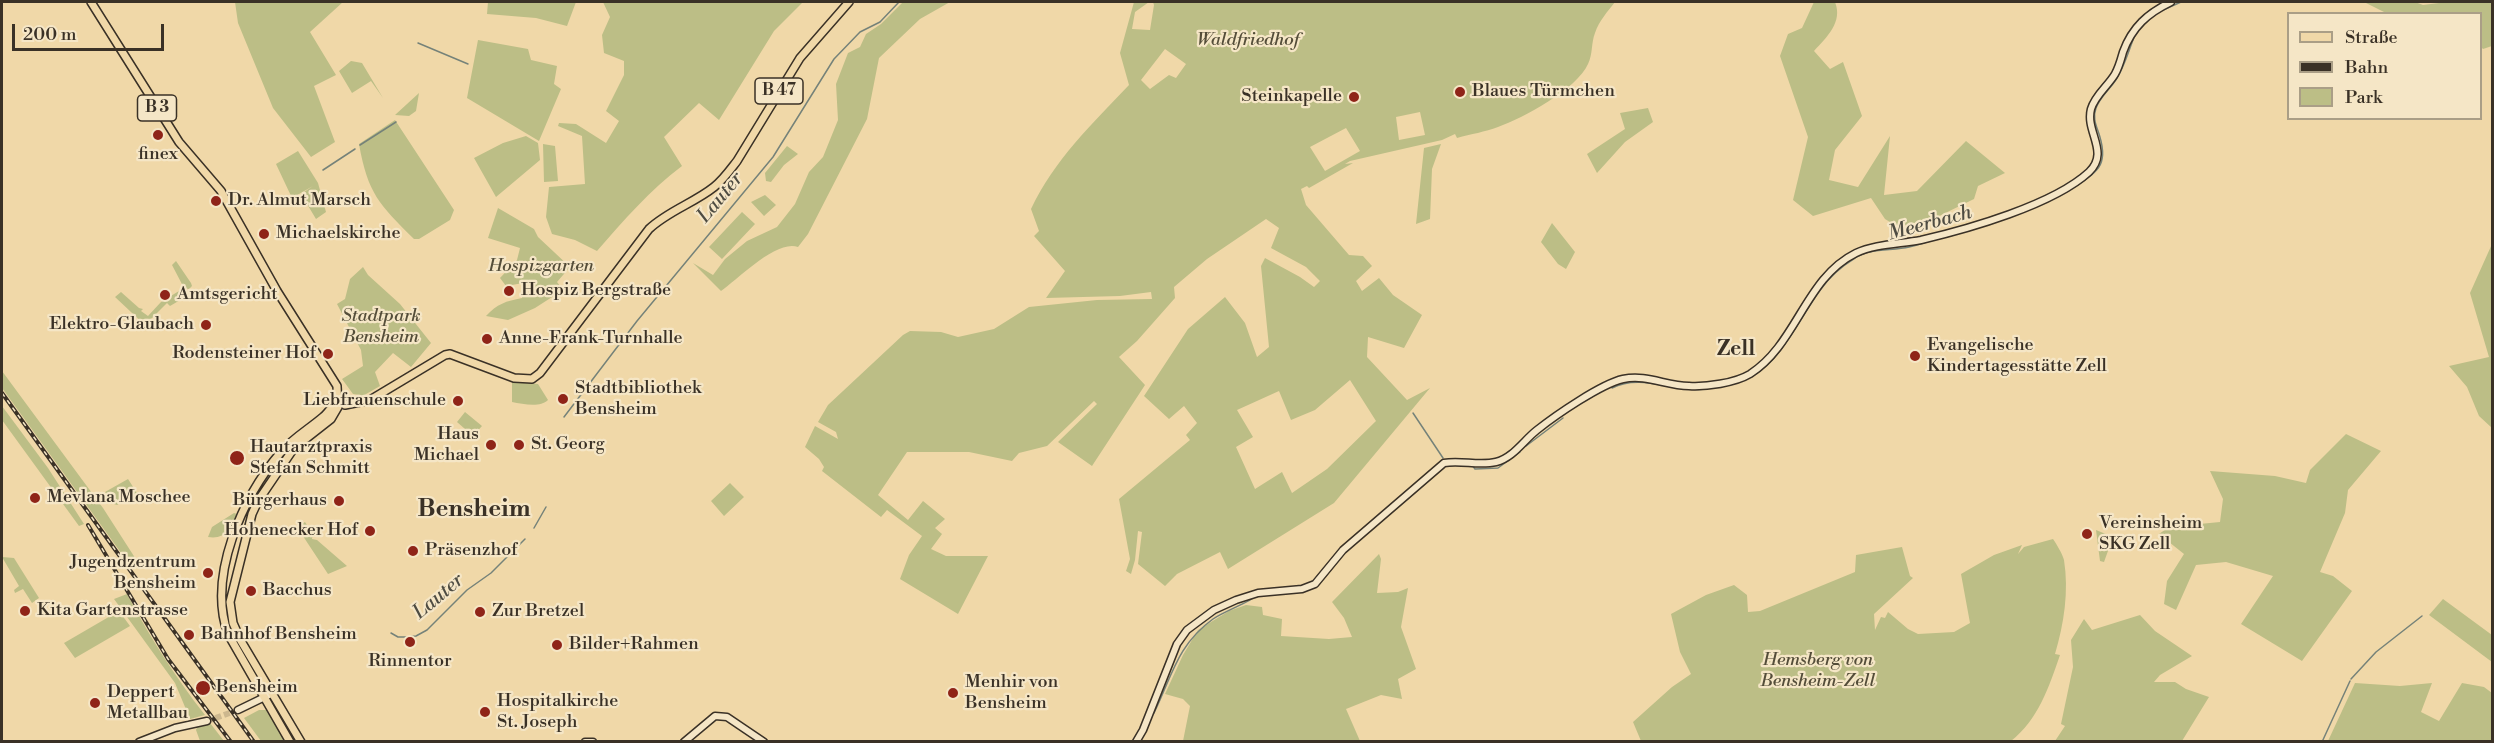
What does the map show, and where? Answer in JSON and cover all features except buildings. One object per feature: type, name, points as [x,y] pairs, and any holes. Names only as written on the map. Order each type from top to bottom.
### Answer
[{"type":"main road","name":"B 3","points":[[91,2],[179,142],[221,191],[277,291],[335,380],[338,399]]},
{"type":"main road","name":"B 47","points":[[331,419],[356,404],[370,400],[445,355],[461,357],[514,378],[532,379],[540,373],[649,229],[672,211],[716,186],[725,176],[800,58],[849,2]]},
{"type":"main road","points":[[338,399],[356,404]]},
{"type":"main road","points":[[302,741],[234,626],[230,609],[231,593],[255,507],[294,448],[331,419],[337,410],[338,399]]},
{"type":"main road","points":[[290,741],[227,631],[221,602],[222,585],[235,532],[247,501],[279,453],[324,416],[338,399]]},
{"type":"street","points":[[1136,741],[1143,730],[1177,644],[1187,630],[1214,610],[1236,600],[1258,593],[1302,589],[1315,584],[1343,550],[1444,464],[1464,461],[1497,462],[1511,454],[1553,419],[1619,380],[1644,377],[1689,387],[1728,381],[1749,374],[1784,342],[1813,292],[1832,270],[1850,256],[1869,249],[1922,239],[1998,217],[2043,200],[2084,176],[2093,167],[2098,153],[2091,118],[2094,103],[2115,74],[2124,49],[2140,22],[2171,2]]},
{"type":"street","points":[[238,710],[273,693]]},
{"type":"street","points":[[684,741],[716,716],[727,717],[764,741]]},
{"type":"street","points":[[139,741],[175,728],[207,721]]},
{"type":"street","points":[[585,741],[593,741]]},
{"type":"green space","points":[[235,2],[343,2],[310,32],[336,75],[314,86],[335,142],[311,157],[273,108],[238,23]]},
{"type":"green space","points":[[488,2],[576,2],[567,26],[536,18],[487,14]]},
{"type":"green space","points":[[603,2],[803,2],[774,31],[719,120],[699,103],[664,137],[682,166],[648,195],[597,251],[575,240],[552,234],[546,217],[549,187],[585,184],[582,136],[558,126],[559,123],[576,124],[606,143],[619,121],[606,111],[624,75],[624,61],[604,53],[602,35],[610,17]]},
{"type":"green space","points":[[903,2],[950,2],[920,19],[879,58],[867,119],[808,234],[798,247],[789,246],[769,254],[721,291],[693,263],[713,275],[725,259],[747,241],[777,227],[795,204],[809,172],[823,157],[838,120],[836,84],[848,53],[860,47],[866,34],[881,24]]},
{"type":"green space","name":"Waldfriedhof","points":[[1134,2],[1149,2],[1135,12],[1132,29],[1150,30],[1153,2],[1615,2],[1597,29],[1590,60],[1582,74],[1561,93],[1535,110],[1488,130],[1457,138],[1455,134],[1442,140],[1350,161],[1345,164],[1353,163],[1309,188],[1307,186],[1301,189],[1306,205],[1349,255],[1363,256],[1372,266],[1356,281],[1362,291],[1379,278],[1393,295],[1422,315],[1404,348],[1368,337],[1367,357],[1407,400],[1430,388],[1334,503],[1228,569],[1220,552],[1177,574],[1165,586],[1138,564],[1142,532],[1138,531],[1131,574],[1126,571],[1130,559],[1119,499],[1190,440],[1186,435],[1197,423],[1184,406],[1169,419],[1144,396],[1188,329],[1225,297],[1245,323],[1257,357],[1269,347],[1261,266],[1265,258],[1314,287],[1320,281],[1306,267],[1271,248],[1279,228],[1266,219],[1207,259],[1174,287],[1175,298],[1137,341],[1119,357],[1145,385],[1092,466],[1058,442],[1097,404],[1094,401],[1047,446],[1019,453],[1012,461],[969,452],[907,452],[878,495],[908,520],[923,501],[945,519],[935,528],[942,534],[931,549],[946,556],[988,556],[958,614],[900,579],[909,555],[922,536],[887,510],[881,517],[822,471],[824,467],[819,459],[805,447],[815,426],[838,439],[836,432],[818,422],[828,405],[910,331],[941,332],[958,337],[994,329],[1029,307],[1097,300],[1152,299],[1151,292],[1120,296],[1046,298],[1065,271],[1034,236],[1039,231],[1031,209],[1040,191],[1075,143],[1129,85],[1120,53]],"holes":[[[1165,49],[1186,64],[1176,78],[1169,75],[1150,89],[1141,80]],[[1420,112],[1425,135],[1399,140],[1396,117]],[[1346,128],[1360,151],[1325,171],[1310,147]],[[1350,380],[1376,421],[1327,469],[1292,493],[1282,472],[1255,489],[1236,447],[1253,437],[1237,410],[1279,391],[1291,420],[1315,410]]]},
{"type":"green space","points":[[1814,2],[1835,2],[1837,16],[1835,23],[1814,51],[1830,69],[1843,62],[1862,116],[1835,150],[1829,180],[1858,187],[1890,136],[1884,195],[1917,191],[1966,141],[2005,173],[1978,186],[1974,199],[1933,219],[1898,227],[1885,219],[1871,198],[1813,216],[1793,200],[1808,137],[1780,56],[1788,34],[1802,28]]},
{"type":"green space","points":[[2364,2],[2415,2],[2423,5],[2447,2],[2492,2],[2492,46],[2482,48],[2482,12],[2384,12]]},
{"type":"green space","points":[[478,40],[528,49],[531,60],[557,66],[554,84],[561,89],[539,141],[467,98]]},
{"type":"green space","points":[[351,61],[362,63],[383,98],[371,81],[352,93],[339,71]]},
{"type":"green space","points":[[419,93],[416,111],[409,116],[395,115]]},
{"type":"green space","points":[[1648,108],[1653,122],[1625,142],[1597,173],[1587,154],[1625,129],[1620,113]]},
{"type":"green space","points":[[395,120],[454,210],[450,220],[419,239],[414,239],[377,197],[366,175],[359,144]]},
{"type":"green space","points":[[526,136],[538,143],[540,160],[496,197],[474,158],[503,143]]},
{"type":"green space","points":[[543,144],[555,146],[558,181],[544,182]]},
{"type":"green space","points":[[1441,144],[1432,169],[1430,219],[1416,224],[1424,148]]},
{"type":"green space","points":[[787,146],[798,154],[784,165],[771,182],[766,181],[765,173]]},
{"type":"green space","points":[[298,151],[318,183],[326,212],[316,219],[301,194],[313,186],[292,198],[276,164]]},
{"type":"green space","points":[[765,195],[776,205],[764,216],[751,202]]},
{"type":"green space","name":"Hospizgarten","points":[[498,208],[534,229],[538,237],[570,267],[557,282],[563,290],[535,308],[508,320],[486,316],[502,304],[522,298],[522,295],[533,291],[529,282],[506,286],[500,278],[517,260],[520,248],[488,238]]},
{"type":"green space","points":[[742,212],[755,224],[722,259],[709,247]]},
{"type":"green space","points":[[1552,223],[1575,252],[1566,269],[1558,264],[1541,242]]},
{"type":"green space","points":[[2492,244],[2492,428],[2479,416],[2467,387],[2449,366],[2489,357],[2470,293]]},
{"type":"green space","points":[[176,261],[191,283],[192,286],[189,289],[184,288],[172,265]]},
{"type":"green space","name":"Stadtpark Bensheim","points":[[363,267],[368,275],[400,304],[431,343],[411,367],[393,353],[375,372],[380,386],[361,397],[353,394],[342,379],[363,366],[361,350],[337,304],[345,299],[350,279]]},
{"type":"green space","points":[[179,291],[182,299],[170,306],[167,303],[151,319],[153,321],[147,327],[115,297],[121,292],[143,309],[141,311],[148,316],[161,302]]},
{"type":"green space","points":[[2,371],[103,508],[139,564],[132,568],[2,388]]},
{"type":"green space","points":[[512,381],[538,384],[548,400],[536,405],[512,402]]},
{"type":"green space","points":[[2,406],[48,468],[84,524],[79,526],[2,420]]},
{"type":"green space","points":[[465,412],[482,426],[473,436],[457,422]]},
{"type":"green space","points":[[2346,434],[2381,451],[2348,490],[2345,513],[2320,572],[2333,576],[2352,591],[2302,661],[2241,624],[2273,576],[2226,562],[2196,565],[2176,610],[2164,604],[2167,581],[2184,554],[2159,534],[2169,527],[2220,522],[2223,499],[2210,471],[2275,476],[2306,483],[2310,470]]},
{"type":"green space","points":[[128,479],[137,493],[117,505],[114,504],[105,492]]},
{"type":"green space","points":[[730,483],[744,497],[724,516],[711,501]]},
{"type":"green space","points":[[234,513],[237,514],[227,532],[219,537],[208,537],[212,527]]},
{"type":"green space","points":[[305,522],[313,534],[312,539],[317,540],[347,566],[328,574],[297,527]]},
{"type":"green space","points":[[2096,530],[2113,537],[2104,562],[2100,561]]},
{"type":"green space","name":"Hemsberg von Bensheim-Zell","points":[[2053,539],[2064,560],[2066,584],[2065,607],[2055,654],[2060,655],[2047,691],[2035,713],[2029,723],[2011,741],[1641,741],[1633,722],[1672,687],[1691,674],[1680,652],[1671,614],[1706,595],[1734,585],[1747,595],[1748,612],[1760,611],[1855,572],[1856,555],[1902,547],[1910,576],[1913,578],[1874,614],[1875,630],[1881,617],[1885,618],[1888,612],[1908,629],[1918,634],[1954,632],[1970,623],[1961,574],[1994,555],[2022,545],[2018,554],[2024,547]]},
{"type":"green space","points":[[1379,554],[1381,559],[1377,593],[1398,592],[1408,588],[1401,627],[1416,669],[1398,679],[1402,699],[1381,695],[1346,709],[1360,741],[1183,741],[1190,706],[1183,699],[1165,694],[1183,655],[1198,630],[1229,611],[1246,605],[1262,607],[1263,615],[1282,619],[1281,636],[1329,639],[1352,637],[1344,618],[1332,602]]},
{"type":"green space","points":[[2,557],[14,558],[39,598],[32,603],[23,589],[15,593],[14,590],[19,586]]},
{"type":"green space","points":[[127,594],[163,656],[205,715],[190,719],[175,683],[114,599]]},
{"type":"green space","points":[[2443,599],[2492,635],[2492,662],[2429,615]]},
{"type":"green space","points":[[119,611],[130,626],[75,658],[64,643]]},
{"type":"green space","points":[[2140,615],[2155,631],[2192,656],[2160,675],[2154,682],[2175,682],[2186,689],[2209,697],[2182,741],[2055,741],[2065,726],[2061,724],[2073,667],[2071,640],[2084,619],[2092,630]]},
{"type":"green space","points":[[2355,683],[2400,686],[2432,683],[2421,712],[2439,721],[2462,683],[2484,687],[2492,693],[2492,741],[2328,741]]},
{"type":"green space","points":[[259,710],[269,710],[287,741],[261,741],[244,718]]},
{"type":"green space","points":[[210,723],[224,741],[200,741],[197,727]]},
{"type":"waterway","name":"Lauter","points":[[564,417],[637,321],[773,157],[834,59],[860,32],[880,22],[899,2]]},
{"type":"waterway","name":"Meerbach","points":[[2163,10],[2181,2]]},
{"type":"waterway","name":"Meerbach","points":[[2074,187],[2091,176],[2100,165],[2103,151],[2095,122],[2095,111],[2100,100],[2120,73],[2135,35]]},
{"type":"waterway","points":[[418,43],[468,64]]},
{"type":"waterway","points":[[360,145],[396,122]]},
{"type":"waterway","points":[[323,170],[355,149]]},
{"type":"waterway","name":"Meerbach","points":[[2026,211],[2049,201]]},
{"type":"waterway","name":"Meerbach","points":[[1723,386],[1742,381],[1757,373],[1770,362],[1825,284],[1850,261],[1874,251],[1909,247],[1936,239]]},
{"type":"waterway","name":"Meerbach","points":[[1612,388],[1635,382],[1706,389]]},
{"type":"waterway","points":[[1413,413],[1443,458]]},
{"type":"waterway","name":"Meerbach","points":[[1526,446],[1563,418]]},
{"type":"waterway","name":"Meerbach","points":[[1472,465],[1475,469],[1498,468],[1520,452]]},
{"type":"waterway","name":"Meerbach","points":[[1404,502],[1435,475]]},
{"type":"waterway","name":"Lauter","points":[[534,528],[546,507]]},
{"type":"waterway","name":"Lauter","points":[[391,633],[398,637],[407,637],[416,636],[427,630],[467,590],[491,573],[525,539]]},
{"type":"waterway","name":"Meerbach","points":[[1154,713],[1177,662],[1191,639],[1213,619],[1253,598]]},
{"type":"waterway","points":[[2351,679],[2376,652],[2422,616]]},
{"type":"waterway","points":[[2322,742],[2350,681]]},
{"type":"tunnel","points":[[207,721],[238,710]]},
{"type":"railway","points":[[2,393],[254,742]]},
{"type":"railway","points":[[88,525],[168,659],[231,742]]},
{"type":"place","name":"Blaues Türmchen","points":[[1460,92]]},
{"type":"place","name":"Steinkapelle","points":[[1354,97]]},
{"type":"place","name":"finex","points":[[158,135]]},
{"type":"place","name":"Dr. Almut Marsch","points":[[216,201]]},
{"type":"place","name":"Michaelskirche","points":[[264,234]]},
{"type":"place","name":"Hospiz Bergstraße","points":[[509,291]]},
{"type":"place","name":"Amtsgericht","points":[[165,295]]},
{"type":"place","name":"Elektro-Glaubach","points":[[206,325]]},
{"type":"place","name":"Anne-Frank-Turnhalle","points":[[487,339]]},
{"type":"place","name":"Rodensteiner Hof","points":[[328,354]]},
{"type":"place","name":"Evangelische Kindertagesstätte Zell","points":[[1915,356]]},
{"type":"place","name":"Stadtbibliothek Bensheim","points":[[563,399]]},
{"type":"place","name":"Liebfrauenschule","points":[[458,401]]},
{"type":"place","name":"Haus Michael","points":[[491,445]]},
{"type":"place","name":"St. Georg","points":[[519,445]]},
{"type":"place","name":"Hautarztpraxis Stefan Schmitt","points":[[237,458]]},
{"type":"place","name":"Mevlana Moschee","points":[[35,498]]},
{"type":"place","name":"Bürgerhaus","points":[[339,501]]},
{"type":"place","name":"Hohenecker Hof","points":[[370,531]]},
{"type":"place","name":"Vereinsheim SKG Zell","points":[[2087,534]]},
{"type":"place","name":"Präsenzhof","points":[[413,551]]},
{"type":"place","name":"Jugendzentrum Bensheim","points":[[208,573]]},
{"type":"place","name":"Bacchus","points":[[251,591]]},
{"type":"place","name":"Kita Gartenstrasse","points":[[25,611]]},
{"type":"place","name":"Zur Bretzel","points":[[480,612]]},
{"type":"place","name":"Bahnhof Bensheim","points":[[189,635]]},
{"type":"place","name":"Rinnentor","points":[[410,642]]},
{"type":"place","name":"Bilder+Rahmen","points":[[557,645]]},
{"type":"place","name":"Bensheim","points":[[203,688]]},
{"type":"place","name":"Menhir von Bensheim","points":[[953,693]]},
{"type":"place","name":"Deppert Metallbau","points":[[95,703]]},
{"type":"place","name":"Hospitalkirche St. Joseph","points":[[485,712]]},
{"type":"district","name":"Zell","points":[[1736,350]]},
{"type":"district","name":"Bensheim","points":[[474,510]]}]
